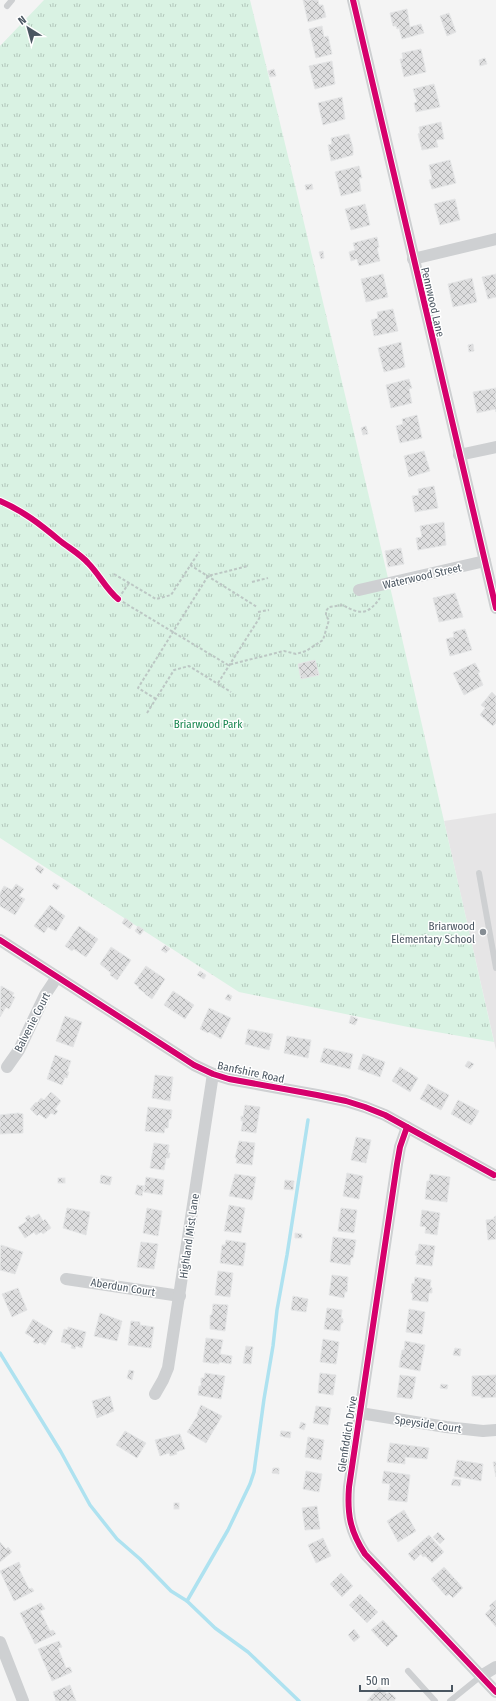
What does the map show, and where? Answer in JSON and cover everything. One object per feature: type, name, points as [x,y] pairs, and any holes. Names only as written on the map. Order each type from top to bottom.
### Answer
[{"type":"street","name":"Pennwood Lane","points":[[353,0],[496,608]]},
{"type":"street","points":[[413,259],[496,239]]},
{"type":"street","points":[[459,454],[496,447]]},
{"type":"street","name":"Waterwood Street","points":[[359,590],[485,561]]},
{"type":"street","name":"Banfshire Road","points":[[0,940],[194,1065],[213,1074],[229,1079],[346,1101],[385,1115],[494,1175]]},
{"type":"street","name":"Balvenie Court","points":[[7,1067],[19,1050],[45,995],[57,977]]},
{"type":"street","name":"Highland Mist Lane","points":[[155,1394],[168,1368],[213,1074]]},
{"type":"street","name":"Glenfiddich Drive","points":[[407,1127],[400,1147],[397,1164],[347,1506],[352,1529],[365,1554],[496,1692]]},
{"type":"street","name":"Aberdun Court","points":[[66,1279],[180,1296]]},
{"type":"street","name":"Speyside Court","points":[[360,1413],[446,1427],[483,1431],[496,1430]]},
{"type":"street","points":[[0,1642],[23,1701]]},
{"type":"street","points":[[481,1676],[496,1666]]},
{"type":"lane","points":[[7,6],[12,0]]},
{"type":"lane","points":[[479,873],[496,968]]},
{"type":"lane","points":[[408,1671],[434,1701]]},
{"type":"lane","points":[[450,1701],[481,1676]]},
{"type":"path","points":[[114,574],[156,599],[171,596],[199,552]]},
{"type":"path","points":[[190,565],[258,607]]},
{"type":"path","points":[[156,699],[138,688],[208,576],[248,566]]},
{"type":"path","points":[[252,582],[268,578]]},
{"type":"path","points":[[118,599],[129,582]]},
{"type":"path","points":[[112,593],[118,599],[228,665],[284,651],[296,654],[306,651],[323,640],[328,620],[326,611],[329,607],[343,605],[355,612],[366,612],[375,606],[381,596]]},
{"type":"path","points":[[258,612],[269,610]]},
{"type":"path","points":[[218,683],[228,665],[260,617]]},
{"type":"path","points":[[147,713],[174,670],[189,666],[231,692]]},
{"type":"shaded area","name":"Briarwood Elementary School","points":[[496,813],[496,1050],[444,821]]},
{"type":"green space","name":"Briarwood Park","points":[[44,0],[250,0],[375,521],[494,1042],[408,1027],[239,992],[0,838],[0,46]]},
{"type":"building","points":[[303,0],[318,0],[319,5],[323,5],[326,17],[308,22]]},
{"type":"building","points":[[407,9],[410,27],[421,24],[424,33],[402,39],[399,28],[397,29],[396,26],[393,26],[390,13]]},
{"type":"building","points":[[449,13],[456,32],[447,36],[440,16]]},
{"type":"building","points":[[322,26],[324,37],[328,36],[332,54],[316,58],[309,29]]},
{"type":"building","points":[[421,49],[426,72],[404,77],[400,59],[403,59],[402,53]]},
{"type":"building","points":[[485,58],[487,64],[480,66],[479,60]]},
{"type":"building","points":[[332,61],[335,84],[315,89],[309,66]]},
{"type":"building","points":[[274,69],[276,76],[270,77],[268,71]]},
{"type":"building","points":[[434,84],[440,107],[416,112],[414,103],[417,102],[413,89]]},
{"type":"building","points":[[342,97],[345,119],[323,125],[318,103]]},
{"type":"building","points":[[441,122],[444,139],[436,140],[438,147],[422,150],[418,134],[420,133],[419,127]]},
{"type":"building","points":[[349,134],[353,148],[353,155],[331,161],[328,145],[332,144],[331,138]]},
{"type":"building","points":[[450,160],[456,183],[432,189],[429,180],[432,179],[429,165]]},
{"type":"building","points":[[359,166],[362,178],[359,178],[361,191],[341,196],[335,172]]},
{"type":"building","points":[[312,184],[313,189],[306,190],[305,185]]},
{"type":"building","points":[[455,199],[460,220],[440,225],[434,204]]},
{"type":"building","points":[[365,204],[370,225],[351,230],[345,209]]},
{"type":"building","points":[[377,237],[379,247],[377,248],[380,261],[359,266],[357,259],[351,261],[349,252],[355,250],[353,243]]},
{"type":"building","points":[[323,251],[324,258],[321,259],[319,252]]},
{"type":"building","points":[[383,274],[388,297],[366,302],[361,279]]},
{"type":"building","points":[[496,274],[496,297],[488,299],[482,277]]},
{"type":"building","points":[[472,278],[477,302],[453,307],[448,284]]},
{"type":"building","points":[[393,309],[398,331],[374,336],[371,320],[378,318],[377,312]]},
{"type":"building","points":[[401,342],[405,367],[384,372],[378,348]]},
{"type":"building","points":[[473,344],[474,351],[469,352],[468,345]]},
{"type":"building","points":[[409,379],[412,388],[409,389],[412,403],[391,408],[386,385]]},
{"type":"building","points":[[496,388],[496,412],[495,409],[477,413],[473,392]]},
{"type":"building","points":[[417,415],[422,438],[400,443],[396,426],[403,424],[402,419]]},
{"type":"building","points":[[366,426],[368,434],[363,435],[361,428]]},
{"type":"building","points":[[424,451],[430,471],[409,477],[404,456]]},
{"type":"building","points":[[434,486],[438,508],[415,512],[412,496],[419,495],[418,489]]},
{"type":"building","points":[[444,522],[446,545],[418,550],[416,538],[422,537],[420,526]]},
{"type":"building","points":[[401,548],[404,564],[388,567],[385,551]]},
{"type":"building","points":[[455,593],[463,617],[439,622],[433,598]]},
{"type":"building","points":[[465,629],[472,650],[450,656],[446,639],[454,637],[453,632]]},
{"type":"building","points":[[315,660],[319,675],[301,679],[298,664]]},
{"type":"building","points":[[475,663],[480,672],[478,673],[483,685],[464,695],[453,673]]},
{"type":"building","points":[[492,692],[496,696],[496,723],[493,726],[480,715],[485,708],[481,705]]},
{"type":"building","points":[[38,865],[44,869],[41,874],[35,869]]},
{"type":"building","points":[[54,883],[60,886],[57,890],[52,886]]},
{"type":"building","points":[[16,884],[24,889],[19,896],[25,899],[15,915],[0,906],[0,893],[4,886],[12,890]]},
{"type":"building","points":[[50,905],[65,916],[56,931],[48,927],[44,933],[34,926]]},
{"type":"building","points":[[125,918],[133,924],[130,929],[122,923]]},
{"type":"building","points":[[79,926],[98,939],[86,957],[74,949],[72,951],[65,946]]},
{"type":"building","points":[[138,926],[144,930],[140,935],[135,931]]},
{"type":"building","points":[[165,945],[170,949],[166,953],[161,950]]},
{"type":"building","points":[[111,947],[131,960],[117,980],[100,964]]},
{"type":"building","points":[[146,966],[165,979],[152,999],[134,983]]},
{"type":"building","points":[[200,971],[206,975],[204,979],[197,975]]},
{"type":"building","points":[[1,986],[14,993],[12,996],[15,997],[9,1009],[6,1007],[0,1017]]},
{"type":"building","points":[[173,991],[194,1005],[185,1019],[164,1005]]},
{"type":"building","points":[[228,994],[232,996],[230,1001],[225,999]]},
{"type":"building","points":[[209,1008],[231,1018],[221,1039],[200,1029]]},
{"type":"building","points":[[65,1016],[82,1022],[73,1047],[56,1041]]},
{"type":"building","points":[[351,1016],[358,1019],[355,1025],[349,1023]]},
{"type":"building","points":[[248,1029],[273,1034],[269,1050],[245,1044]]},
{"type":"building","points":[[287,1036],[311,1040],[308,1058],[284,1053]]},
{"type":"building","points":[[324,1048],[353,1054],[350,1069],[320,1062]]},
{"type":"building","points":[[363,1054],[385,1062],[380,1077],[358,1069]]},
{"type":"building","points":[[55,1055],[71,1061],[67,1072],[69,1072],[67,1078],[65,1077],[62,1085],[47,1079]]},
{"type":"building","points":[[468,1061],[474,1064],[470,1069],[465,1066]]},
{"type":"building","points":[[400,1067],[418,1078],[410,1092],[392,1081]]},
{"type":"building","points":[[155,1075],[173,1077],[170,1101],[152,1098]]},
{"type":"building","points":[[428,1084],[449,1095],[441,1110],[420,1099]]},
{"type":"building","points":[[51,1092],[61,1101],[55,1109],[58,1111],[55,1115],[51,1113],[46,1119],[39,1114],[37,1116],[30,1109],[41,1098],[44,1100]]},
{"type":"building","points":[[458,1100],[479,1111],[471,1125],[451,1114]]},
{"type":"building","points":[[245,1105],[260,1107],[256,1133],[241,1131],[243,1121],[241,1121],[241,1116],[243,1117]]},
{"type":"building","points":[[148,1107],[172,1110],[168,1128],[165,1128],[164,1133],[145,1131]]},
{"type":"building","points":[[18,1113],[23,1114],[23,1133],[0,1134],[0,1115]]},
{"type":"building","points":[[356,1137],[371,1140],[366,1163],[351,1160]]},
{"type":"building","points":[[239,1141],[255,1143],[252,1165],[236,1163],[237,1158],[235,1158]]},
{"type":"building","points":[[154,1143],[169,1145],[169,1158],[166,1158],[164,1170],[150,1168]]},
{"type":"building","points":[[347,1173],[363,1176],[359,1199],[343,1196]]},
{"type":"building","points":[[235,1174],[256,1177],[252,1200],[229,1196]]},
{"type":"building","points":[[430,1174],[450,1177],[447,1202],[425,1199],[427,1181],[429,1181]]},
{"type":"building","points":[[101,1175],[112,1177],[110,1185],[100,1183]]},
{"type":"building","points":[[146,1177],[164,1180],[162,1195],[144,1192]]},
{"type":"building","points":[[58,1178],[65,1178],[65,1183],[58,1183]]},
{"type":"building","points":[[285,1180],[294,1181],[293,1190],[284,1189]]},
{"type":"building","points":[[137,1185],[144,1186],[142,1196],[135,1194]]},
{"type":"building","points":[[229,1205],[245,1208],[241,1233],[224,1231]]},
{"type":"building","points":[[67,1208],[90,1212],[86,1235],[63,1228]]},
{"type":"building","points":[[147,1208],[162,1211],[158,1236],[143,1233]]},
{"type":"building","points":[[341,1208],[357,1210],[354,1233],[338,1231]]},
{"type":"building","points":[[422,1210],[440,1213],[437,1235],[425,1233],[426,1227],[420,1226]]},
{"type":"building","points":[[39,1214],[43,1221],[45,1219],[51,1228],[43,1234],[41,1232],[36,1235],[34,1232],[25,1238],[18,1227],[27,1221],[25,1218],[29,1215],[31,1218]]},
{"type":"building","points":[[496,1216],[496,1239],[488,1240],[486,1220],[494,1219]]},
{"type":"building","points":[[295,1233],[302,1234],[302,1238],[295,1238]]},
{"type":"building","points":[[333,1237],[356,1240],[353,1258],[351,1258],[350,1265],[330,1262]]},
{"type":"building","points":[[226,1240],[246,1243],[243,1266],[220,1263],[222,1245],[225,1245]]},
{"type":"building","points":[[141,1242],[158,1244],[154,1269],[137,1267]]},
{"type":"building","points":[[419,1244],[435,1246],[432,1266],[416,1264],[417,1256],[415,1255],[416,1251],[418,1251]]},
{"type":"building","points":[[1,1245],[23,1252],[15,1274],[0,1270]]},
{"type":"building","points":[[218,1271],[233,1273],[230,1297],[215,1295]]},
{"type":"building","points":[[332,1275],[348,1277],[347,1292],[345,1292],[344,1298],[329,1295]]},
{"type":"building","points":[[415,1277],[431,1280],[430,1287],[432,1288],[432,1293],[429,1293],[428,1302],[412,1300],[412,1283],[414,1284]]},
{"type":"building","points":[[18,1288],[27,1310],[12,1317],[2,1294]]},
{"type":"building","points":[[293,1296],[308,1299],[306,1312],[291,1310]]},
{"type":"building","points":[[213,1304],[228,1305],[225,1331],[210,1329],[210,1315],[212,1315]]},
{"type":"building","points":[[327,1308],[342,1310],[341,1318],[343,1319],[343,1323],[341,1323],[340,1331],[324,1329]]},
{"type":"building","points":[[409,1309],[425,1312],[422,1334],[406,1332]]},
{"type":"building","points":[[100,1313],[122,1321],[117,1341],[94,1336]]},
{"type":"building","points":[[33,1319],[53,1331],[45,1345],[40,1342],[38,1344],[33,1342],[35,1339],[25,1333]]},
{"type":"building","points":[[131,1321],[140,1322],[140,1325],[154,1327],[151,1348],[128,1345]]},
{"type":"building","points":[[68,1327],[86,1332],[82,1348],[76,1346],[75,1349],[71,1348],[72,1345],[61,1342],[64,1329],[68,1330]]},
{"type":"building","points":[[206,1338],[223,1340],[220,1354],[232,1356],[231,1364],[203,1362]]},
{"type":"building","points":[[323,1339],[339,1342],[336,1364],[320,1362]]},
{"type":"building","points":[[405,1341],[425,1345],[420,1371],[399,1367]]},
{"type":"building","points":[[246,1346],[253,1347],[251,1364],[243,1363]]},
{"type":"building","points":[[455,1348],[461,1349],[460,1356],[453,1355]]},
{"type":"building","points":[[129,1370],[134,1371],[132,1380],[127,1378]]},
{"type":"building","points":[[205,1373],[225,1376],[221,1399],[198,1395],[199,1386],[201,1386],[201,1378],[204,1378]]},
{"type":"building","points":[[320,1373],[336,1375],[333,1395],[318,1393]]},
{"type":"building","points":[[400,1375],[416,1377],[412,1399],[397,1397]]},
{"type":"building","points":[[496,1375],[496,1397],[481,1398],[481,1396],[472,1396],[472,1376]]},
{"type":"building","points":[[441,1384],[448,1385],[447,1389],[440,1388]]},
{"type":"building","points":[[110,1396],[114,1411],[97,1418],[92,1401]]},
{"type":"building","points":[[201,1405],[222,1416],[206,1443],[187,1432],[198,1415],[197,1414]]},
{"type":"building","points":[[316,1406],[331,1408],[328,1425],[313,1423]]},
{"type":"building","points":[[301,1422],[306,1424],[304,1430],[299,1428]]},
{"type":"building","points":[[125,1431],[146,1443],[137,1458],[116,1445]]},
{"type":"building","points":[[281,1431],[291,1432],[290,1438],[280,1436]]},
{"type":"building","points":[[180,1434],[185,1449],[170,1456],[169,1453],[160,1456],[155,1440]]},
{"type":"building","points":[[308,1437],[324,1440],[321,1460],[305,1457]]},
{"type":"building","points":[[390,1443],[429,1448],[427,1459],[405,1457],[405,1464],[387,1462]]},
{"type":"building","points":[[457,1460],[483,1464],[481,1481],[454,1476]]},
{"type":"building","points":[[493,1462],[496,1462],[496,1477]]},
{"type":"building","points":[[273,1468],[279,1468],[279,1474],[272,1473]]},
{"type":"building","points":[[306,1471],[322,1474],[319,1492],[303,1489]]},
{"type":"building","points":[[384,1471],[410,1475],[407,1502],[388,1500],[390,1484],[382,1483]]},
{"type":"building","points":[[453,1479],[461,1480],[460,1486],[451,1485]]},
{"type":"building","points":[[174,1503],[179,1503],[179,1509],[174,1509]]},
{"type":"building","points":[[317,1506],[320,1529],[305,1530],[302,1508]]},
{"type":"building","points":[[404,1510],[416,1531],[398,1542],[387,1521]]},
{"type":"building","points":[[438,1532],[445,1539],[440,1544],[433,1537]]},
{"type":"building","points":[[429,1535],[444,1552],[432,1563],[421,1554],[414,1561],[408,1554]]},
{"type":"building","points":[[323,1538],[331,1556],[316,1563],[308,1545]]},
{"type":"building","points":[[0,1542],[6,1549],[8,1547],[12,1552],[0,1562]]},
{"type":"building","points":[[19,1562],[21,1567],[19,1569],[29,1589],[32,1588],[34,1591],[14,1601],[0,1571]]},
{"type":"building","points":[[444,1567],[463,1588],[453,1598],[449,1594],[446,1596],[431,1579]]},
{"type":"building","points":[[341,1573],[353,1586],[342,1597],[330,1584]]},
{"type":"building","points":[[360,1594],[378,1612],[367,1623],[349,1605]]},
{"type":"building","points":[[496,1600],[496,1627],[485,1614],[491,1608],[489,1606]]},
{"type":"building","points":[[41,1603],[45,1609],[40,1611],[50,1631],[53,1630],[56,1634],[35,1644],[20,1613]]},
{"type":"building","points":[[383,1620],[398,1636],[387,1647],[371,1630]]},
{"type":"building","points":[[354,1629],[360,1637],[354,1642],[348,1635]]},
{"type":"building","points":[[59,1641],[62,1647],[58,1648],[66,1668],[70,1667],[72,1672],[52,1681],[38,1649]]},
{"type":"building","points":[[70,1685],[76,1701],[56,1701],[53,1692]]},
{"type":"building","points":[[379,1687],[387,1694],[389,1692],[396,1698],[394,1701],[367,1701]]},
{"type":"waterway","points":[[187,1601],[228,1530],[250,1484],[254,1472],[277,1310],[308,1120]]},
{"type":"waterway","points":[[0,1353],[61,1452],[90,1505],[117,1539],[140,1559],[171,1591],[187,1601],[215,1628],[248,1652],[299,1701]]},
{"type":"cycle path","points":[[353,0],[496,608]]},
{"type":"cycle path","points":[[0,501],[31,518],[82,557],[118,599]]},
{"type":"cycle path","points":[[0,940],[194,1065],[213,1074],[229,1079],[317,1095],[346,1101],[365,1107],[385,1115],[494,1175]]},
{"type":"cycle path","points":[[407,1127],[400,1147],[397,1164],[349,1487],[349,1514],[356,1538],[365,1554],[496,1692]]},
{"type":"place","name":"Briarwood Elementary School","points":[[483,932]]}]
